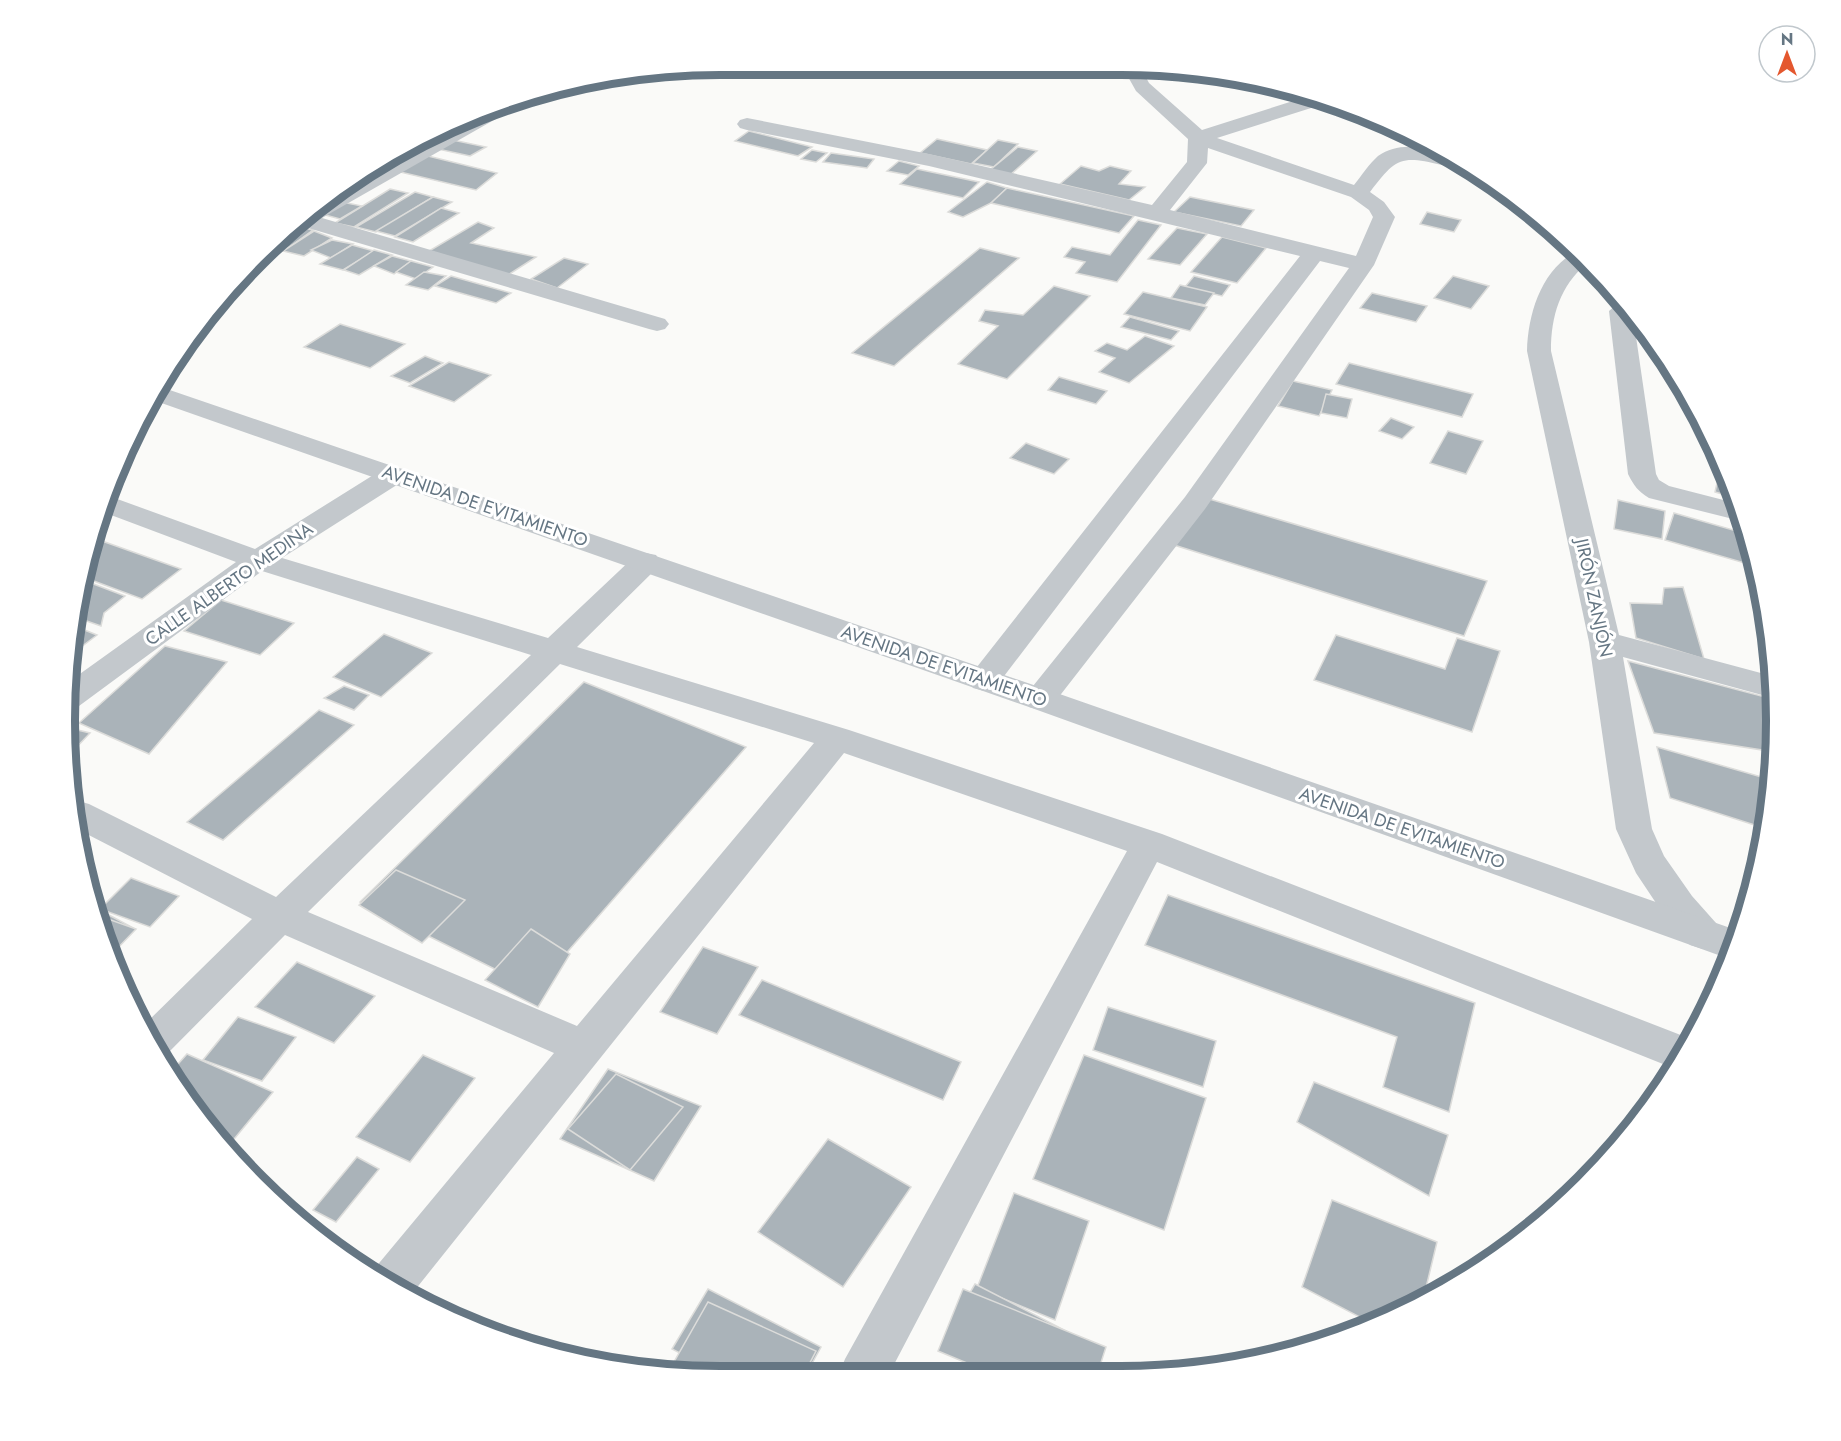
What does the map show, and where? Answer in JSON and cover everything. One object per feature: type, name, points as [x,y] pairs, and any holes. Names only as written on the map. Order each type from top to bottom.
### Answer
[{"type":"street","points":[[1040,699],[1195,503],[1363,265],[1384,217],[1377,206],[1358,193],[1198,138],[1188,124],[1144,88],[1133,75]]},
{"type":"street","points":[[1198,138],[1308,103]]},
{"type":"street","points":[[747,124],[929,160],[1157,213],[1363,265]]},
{"type":"street","points":[[344,197],[471,125]]},
{"type":"street","points":[[1157,213],[1197,163],[1198,138]]},
{"type":"street","points":[[1358,193],[1387,159],[1398,155],[1415,154],[1437,158]]},
{"type":"street","points":[[311,222],[657,324]]},
{"type":"street","points":[[984,680],[1314,253]]},
{"type":"street","name":"JIRÓN ZANJÓN","points":[[1575,263],[1553,285],[1539,332],[1539,351],[1605,642],[1634,829],[1649,863],[1679,907],[1703,934]]},
{"type":"street","points":[[1621,314],[1642,474],[1647,485],[1659,492],[1731,511]]},
{"type":"street","name":"AVENIDA DE EVITAMIENTO","points":[[163,395],[1040,699],[1727,942]]},
{"type":"street","name":"CALLE ALBERTO MEDINA","points":[[76,692],[258,560],[393,475]]},
{"type":"street","points":[[112,506],[258,560],[837,738],[1149,844],[1675,1051]]},
{"type":"street","points":[[158,1037],[646,562]]},
{"type":"street","points":[[1605,642],[1765,685]]},
{"type":"street","points":[[396,1278],[837,738]]},
{"type":"street","points":[[83,816],[280,916],[583,1047]]},
{"type":"street","points":[[867,1366],[1149,844]]},
{"type":"building","points":[[749,131],[812,147],[798,156],[735,141]]},
{"type":"building","points":[[448,139],[486,147],[470,156],[433,148]]},
{"type":"building","points":[[937,139],[987,150],[971,164],[920,153]]},
{"type":"building","points":[[998,140],[1018,144],[994,167],[973,163]]},
{"type":"building","points":[[1018,147],[1037,151],[1010,175],[990,170]]},
{"type":"building","points":[[812,150],[827,153],[816,162],[801,159]]},
{"type":"building","points":[[831,153],[874,159],[867,168],[823,162]]},
{"type":"building","points":[[424,155],[497,173],[476,190],[396,171]]},
{"type":"building","points":[[899,161],[919,166],[908,175],[887,171]]},
{"type":"building","points":[[1081,166],[1099,171],[1110,166],[1131,171],[1119,184],[1145,187],[1129,200],[1060,184]]},
{"type":"building","points":[[917,169],[979,182],[963,198],[900,184]]},
{"type":"building","points":[[987,182],[1007,188],[991,203],[963,217],[948,212]]},
{"type":"building","points":[[1007,188],[1134,216],[1119,233],[991,203]]},
{"type":"building","points":[[390,189],[408,193],[354,227],[335,223]]},
{"type":"building","points":[[415,192],[433,197],[376,232],[356,227]]},
{"type":"building","points":[[433,197],[452,202],[395,236],[376,231]]},
{"type":"building","points":[[1190,197],[1254,210],[1241,226],[1174,212]]},
{"type":"building","points":[[342,202],[362,206],[340,219],[321,214]]},
{"type":"building","points":[[441,208],[459,213],[413,242],[395,237]]},
{"type":"building","points":[[1427,212],[1461,220],[1454,232],[1420,224]]},
{"type":"building","points":[[1138,220],[1161,225],[1117,282],[1076,273],[1085,262],[1064,257],[1072,247],[1110,255]]},
{"type":"building","points":[[478,222],[494,228],[471,243],[536,257],[508,275],[429,251]]},
{"type":"building","points":[[304,228],[313,230],[288,248],[283,246]]},
{"type":"building","points":[[1177,228],[1207,234],[1180,265],[1148,259]]},
{"type":"building","points":[[314,231],[332,238],[304,256],[283,251]]},
{"type":"building","points":[[1222,237],[1266,248],[1237,283],[1191,272]]},
{"type":"building","points":[[332,240],[353,244],[331,258],[311,250]]},
{"type":"building","points":[[352,245],[374,251],[343,270],[320,264]]},
{"type":"building","points":[[980,248],[1019,258],[894,366],[852,353]]},
{"type":"building","points":[[374,250],[392,255],[359,275],[344,270]]},
{"type":"building","points":[[392,256],[411,261],[394,274],[374,266]]},
{"type":"building","points":[[564,258],[588,264],[557,288],[531,279]]},
{"type":"building","points":[[411,261],[433,267],[416,279],[396,272]]},
{"type":"building","points":[[424,272],[446,276],[428,290],[406,285]]},
{"type":"building","points":[[451,276],[511,293],[496,303],[435,286]]},
{"type":"building","points":[[1194,276],[1230,285],[1222,296],[1185,287]]},
{"type":"building","points":[[1453,276],[1489,286],[1471,309],[1434,298]]},
{"type":"building","points":[[1180,285],[1214,293],[1205,305],[1171,298]]},
{"type":"building","points":[[1054,286],[1090,296],[1007,379],[958,364],[998,326],[979,321],[985,310],[1023,315]]},
{"type":"building","points":[[1143,292],[1207,307],[1190,331],[1124,314]]},
{"type":"building","points":[[1372,293],[1427,306],[1416,322],[1360,308]]},
{"type":"building","points":[[1130,317],[1179,331],[1171,340],[1121,327]]},
{"type":"building","points":[[340,324],[405,344],[370,368],[304,347]]},
{"type":"building","points":[[1145,336],[1174,346],[1129,383],[1099,372],[1115,358],[1095,351],[1107,343],[1127,350]]},
{"type":"building","points":[[425,356],[443,363],[410,383],[391,376]]},
{"type":"building","points":[[449,362],[491,375],[454,402],[409,386]]},
{"type":"building","points":[[1349,363],[1473,394],[1462,417],[1336,384]]},
{"type":"building","points":[[1059,377],[1107,391],[1096,404],[1048,390]]},
{"type":"building","points":[[1293,381],[1332,390],[1319,416],[1278,406]]},
{"type":"building","points":[[1326,394],[1352,399],[1347,418],[1321,413]]},
{"type":"building","points":[[1391,418],[1414,427],[1402,439],[1379,431]]},
{"type":"building","points":[[1448,431],[1483,441],[1466,474],[1430,463]]},
{"type":"building","points":[[1026,443],[1069,459],[1054,474],[1010,458]]},
{"type":"building","points":[[1718,477],[1725,495],[1715,492]]},
{"type":"building","points":[[1206,498],[1487,581],[1464,636],[1174,545]]},
{"type":"building","points":[[1618,500],[1665,511],[1662,539],[1614,529]]},
{"type":"building","points":[[1674,513],[1737,531],[1747,564],[1665,540]]},
{"type":"building","points":[[100,542],[181,569],[142,599],[91,580]]},
{"type":"building","points":[[90,583],[125,596],[104,613],[101,626],[83,620]]},
{"type":"building","points":[[1683,587],[1704,659],[1636,638],[1630,603],[1662,604],[1664,588]]},
{"type":"building","points":[[221,600],[294,623],[260,655],[184,631]]},
{"type":"building","points":[[82,629],[97,635],[80,648]]},
{"type":"building","points":[[384,634],[432,653],[381,697],[333,677]]},
{"type":"building","points":[[1336,635],[1445,669],[1457,638],[1500,651],[1472,732],[1314,680]]},
{"type":"building","points":[[165,646],[227,662],[149,754],[79,723]]},
{"type":"building","points":[[1628,661],[1765,697],[1765,750],[1654,733]]},
{"type":"building","points":[[584,682],[746,747],[535,989],[360,902]]},
{"type":"building","points":[[344,686],[369,695],[354,710],[324,698]]},
{"type":"building","points":[[319,710],[354,725],[223,840],[187,822]]},
{"type":"building","points":[[75,729],[90,733],[76,748]]},
{"type":"building","points":[[1657,747],[1763,777],[1757,826],[1670,798]]},
{"type":"building","points":[[396,870],[465,900],[422,943],[359,905]]},
{"type":"building","points":[[131,878],[179,896],[150,927],[104,910],[103,906]]},
{"type":"building","points":[[1168,895],[1475,1003],[1449,1112],[1383,1087],[1397,1037],[1145,945]]},
{"type":"building","points":[[104,913],[135,929],[116,946]]},
{"type":"building","points":[[106,918],[136,929],[117,949]]},
{"type":"building","points":[[531,929],[570,954],[538,1007],[485,980]]},
{"type":"building","points":[[703,947],[758,967],[717,1034],[660,1012]]},
{"type":"building","points":[[297,962],[375,996],[334,1043],[255,1007]]},
{"type":"building","points":[[762,980],[961,1062],[943,1100],[739,1015]]},
{"type":"building","points":[[1108,1007],[1216,1041],[1203,1087],[1093,1050]]},
{"type":"building","points":[[238,1017],[296,1037],[262,1081],[203,1060]]},
{"type":"building","points":[[187,1054],[273,1092],[232,1142],[208,1113],[176,1066]]},
{"type":"building","points":[[423,1055],[475,1078],[410,1162],[356,1137]]},
{"type":"building","points":[[1084,1055],[1206,1098],[1164,1230],[1033,1179]]},
{"type":"building","points":[[608,1069],[701,1106],[654,1181],[560,1139]]},
{"type":"building","points":[[616,1074],[683,1107],[630,1170],[568,1129]]},
{"type":"building","points":[[1314,1082],[1448,1135],[1429,1196],[1297,1122]]},
{"type":"building","points":[[828,1139],[911,1187],[843,1287],[758,1232]]},
{"type":"building","points":[[357,1157],[379,1169],[336,1222],[313,1210]]},
{"type":"building","points":[[1014,1193],[1089,1221],[1055,1320],[977,1288]]},
{"type":"building","points":[[1332,1200],[1437,1242],[1426,1289],[1363,1319],[1302,1287]]},
{"type":"building","points":[[975,1284],[1101,1349],[1094,1366],[1005,1366],[946,1334]]},
{"type":"building","points":[[708,1289],[821,1347],[811,1366],[704,1366],[672,1349]]},
{"type":"building","points":[[963,1289],[1106,1347],[1100,1366],[974,1366],[938,1351]]},
{"type":"building","points":[[708,1302],[816,1351],[808,1366],[681,1365],[674,1362]]}]
